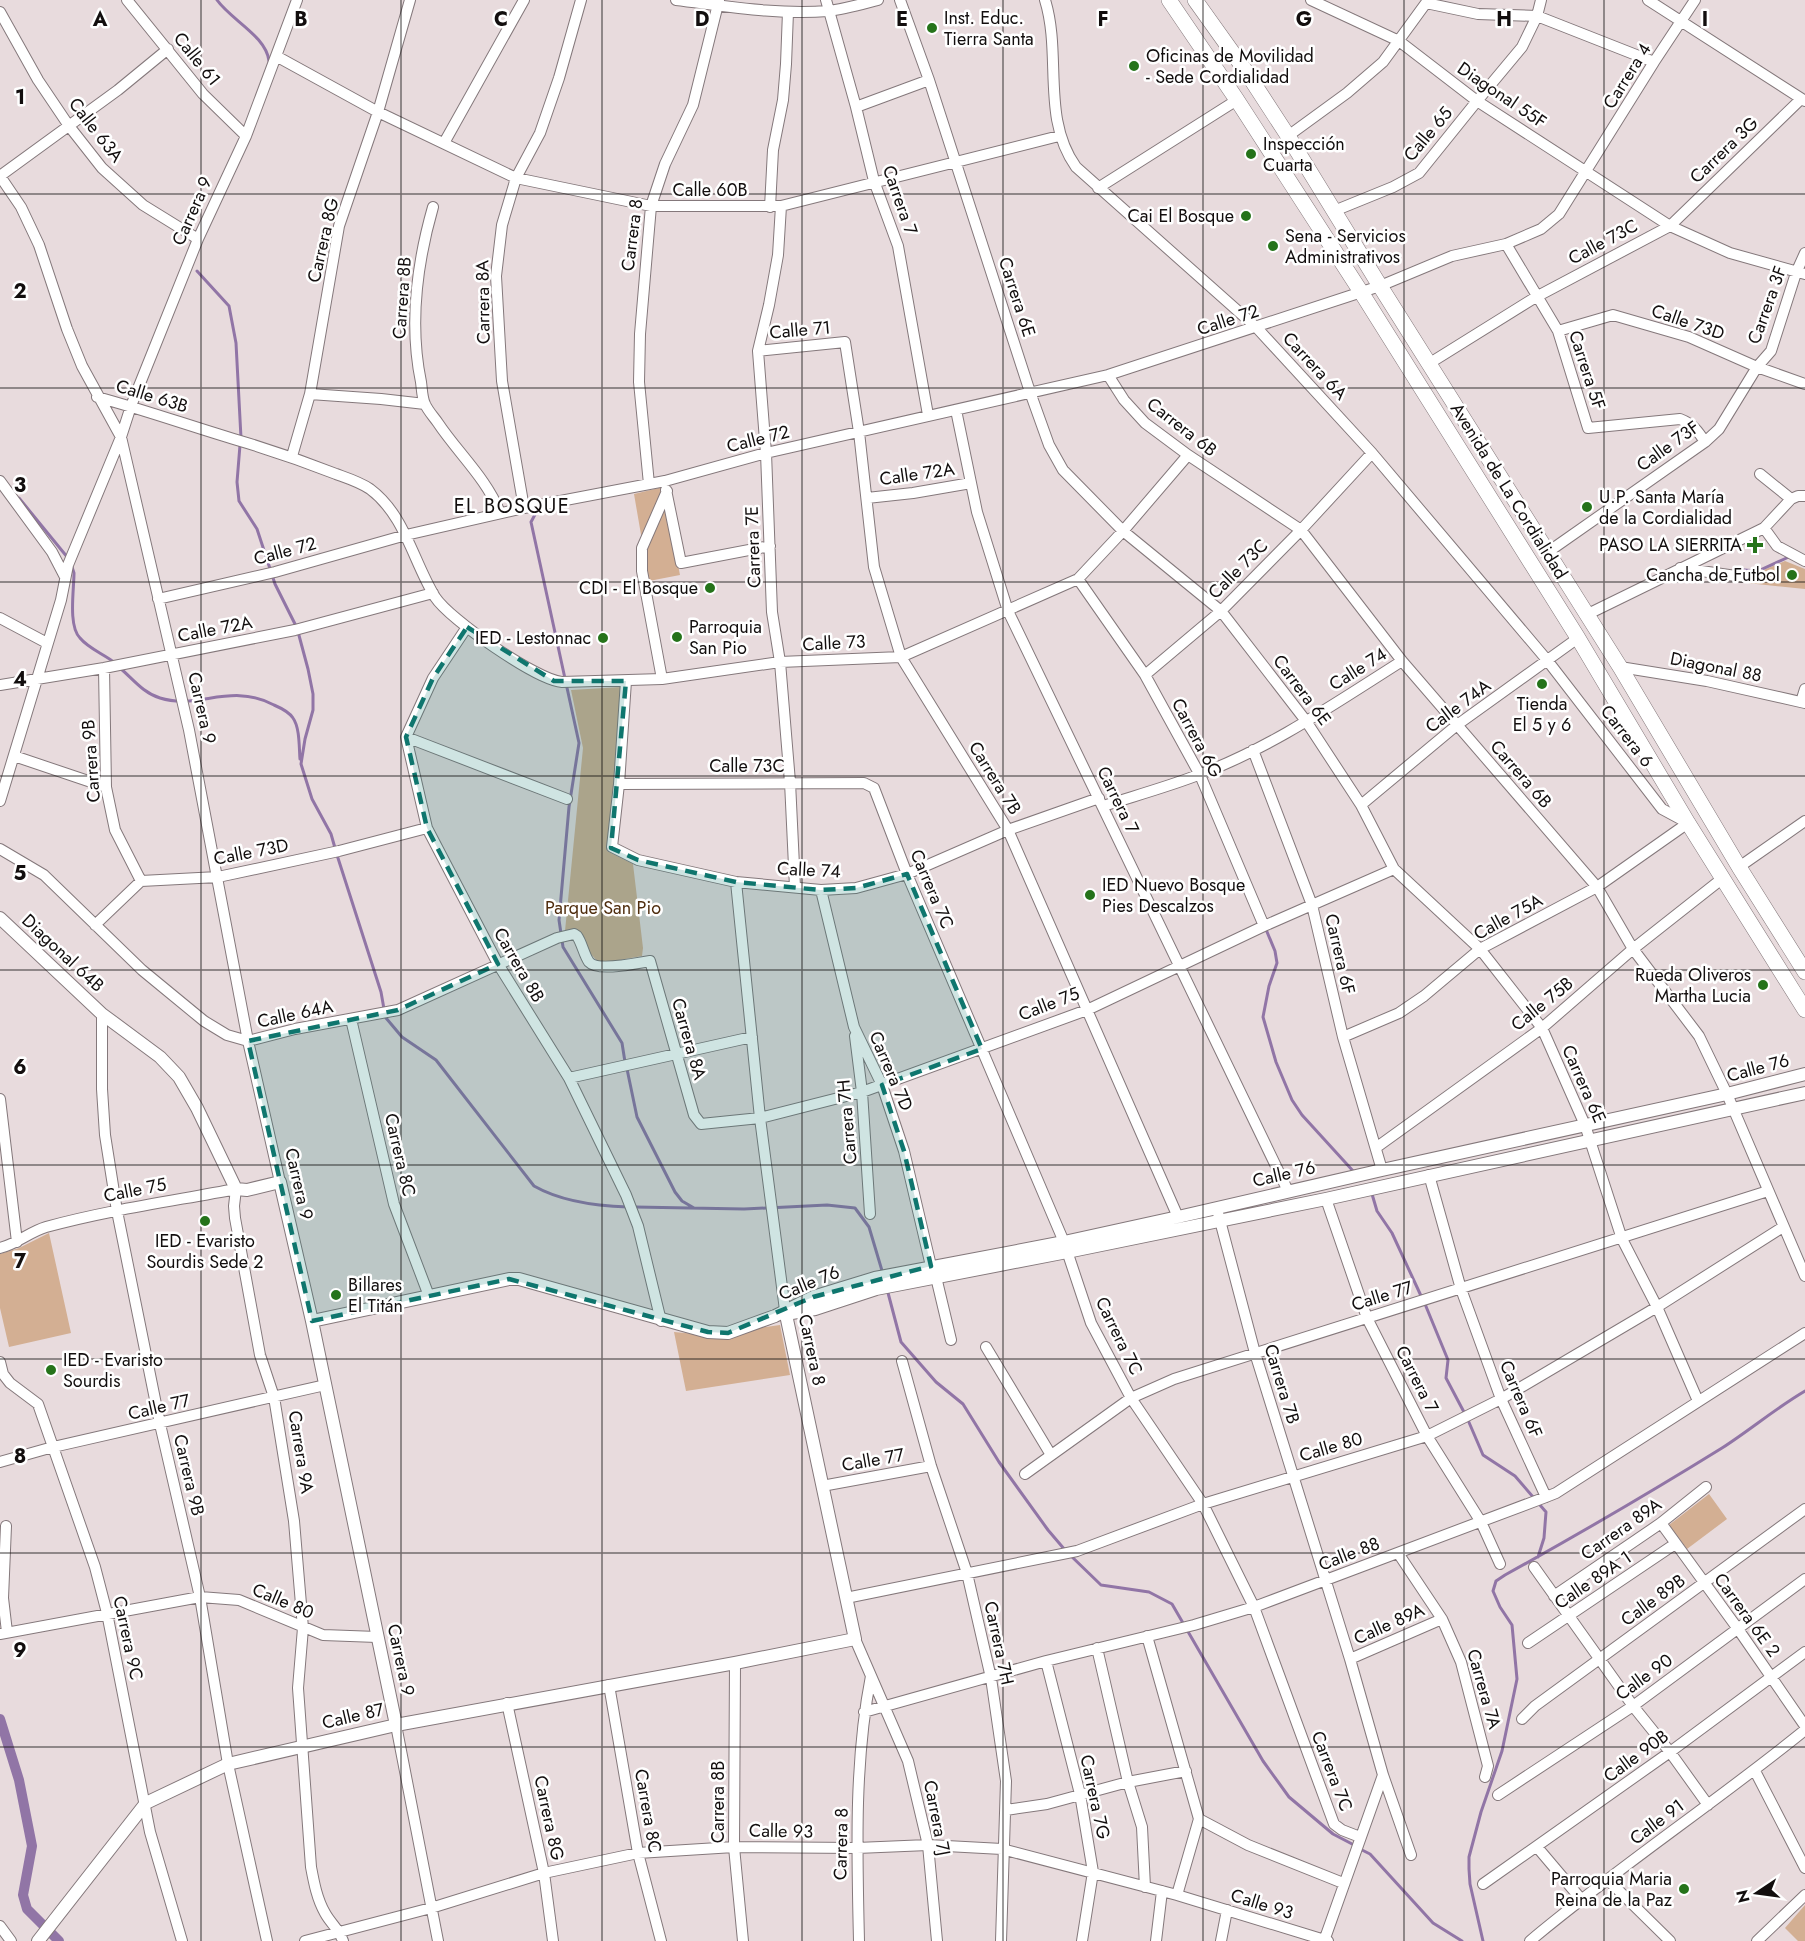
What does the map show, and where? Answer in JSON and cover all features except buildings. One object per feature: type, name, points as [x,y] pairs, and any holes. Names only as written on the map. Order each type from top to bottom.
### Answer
[{"type":"main road","name":"Avenida de La Cordialidad","points":[[1169,0],[1237,100],[1361,292],[1578,638],[1688,823],[1805,1010]]},
{"type":"main road","name":"Avenida de La Cordialidad","points":[[1195,0],[1288,136],[1620,667],[1739,867],[1805,972]]},
{"type":"street","name":"Calle 61","points":[[127,0],[203,94],[246,136]]},
{"type":"street","name":"Carrera 9","points":[[121,437],[131,406],[198,240],[246,136],[297,0]]},
{"type":"street","name":"Carrera 8G","points":[[292,456],[310,394],[339,226],[378,112],[410,0]]},
{"type":"street","points":[[444,142],[524,0]]},
{"type":"street","name":"Carrera 8A","points":[[524,508],[502,381],[496,276],[502,225],[516,177],[540,133],[559,78],[581,0]]},
{"type":"street","points":[[676,0],[718,2],[767,11],[788,12],[878,0]]},
{"type":"street","name":"Carrera 6E","points":[[900,0],[929,80],[1030,392],[1049,445],[1063,470],[1123,531],[1221,611],[1306,721],[1361,805],[1394,869],[1480,949],[1542,1028],[1585,1125],[1622,1239],[1657,1307],[1698,1401]]},
{"type":"street","name":"Carrera 6A","points":[[1045,0],[1050,18],[1059,136],[1063,148],[1076,167],[1257,328],[1372,453],[1547,660]]},
{"type":"street","name":"Diagonal 55F","points":[[1311,0],[1399,41],[1477,101],[1670,226]]},
{"type":"street","name":"Calle 65","points":[[1334,211],[1393,187],[1419,173],[1522,47],[1537,16],[1541,0]]},
{"type":"street","points":[[1648,0],[1803,100]]},
{"type":"street","name":"Carrera 4","points":[[1506,244],[1541,229],[1559,213],[1695,0]]},
{"type":"street","name":"Carrera 8","points":[[649,484],[639,382],[639,334],[651,206],[665,164],[693,105],[718,2]]},
{"type":"street","points":[[1288,136],[1363,80],[1383,62],[1426,3],[1478,14],[1537,16],[1654,62]]},
{"type":"street","name":"Carrera 7","points":[[828,5],[874,181],[898,246],[928,415]]},
{"type":"street","name":"Calle 63A","points":[[0,12],[38,80],[69,126],[102,168],[143,205],[198,240]]},
{"type":"street","name":"Carrera 7E","points":[[788,12],[783,99],[773,150],[778,255],[758,351],[766,453],[772,612],[780,662],[790,782],[795,887]]},
{"type":"street","points":[[0,176],[168,49]]},
{"type":"street","name":"Calle 60B","points":[[276,56],[378,112],[516,177],[651,206],[775,206],[1059,136]]},
{"type":"street","points":[[856,107],[929,80]]},
{"type":"street","points":[[1098,188],[1237,100]]},
{"type":"street","name":"Carrera 3G","points":[[1670,226],[1803,100]]},
{"type":"street","name":"Calle 63B","points":[[0,176],[21,207],[39,245],[67,329],[97,397],[292,456],[371,490],[381,498],[406,535]]},
{"type":"street","name":"Carrera 8B","points":[[433,207],[423,242],[414,333],[425,404],[452,444],[486,485],[500,513]]},
{"type":"street","points":[[1670,226],[1731,253],[1800,274]]},
{"type":"street","name":"Calle 73C","points":[[1430,363],[1536,297],[1670,226]]},
{"type":"street","name":"Calle 72","points":[[158,599],[270,573],[406,535],[500,513],[649,484],[666,486],[766,453],[1108,375],[1380,286],[1452,256],[1506,244]]},
{"type":"street","name":"Carrera 5F","points":[[1506,244],[1558,331],[1588,428],[1680,419],[1689,422],[1698,430],[1705,442]]},
{"type":"street","name":"Carrera 3F","points":[[1757,367],[1770,351],[1800,274],[1805,253]]},
{"type":"street","name":"Calle 73D","points":[[1558,331],[1613,315],[1689,337],[1757,367],[1805,384]]},
{"type":"street","name":"Calle 71","points":[[758,351],[844,342]]},
{"type":"street","name":"Carrera 7B","points":[[844,342],[859,432],[874,567],[901,657],[1008,830],[1178,1217]]},
{"type":"street","name":"Calle 73F","points":[[1548,552],[1705,442],[1719,429],[1757,367]]},
{"type":"street","name":"Carrera 6B","points":[[1108,375],[1124,400],[1145,423],[1188,455],[1301,530],[1402,661],[1597,887],[1633,949],[1699,1036],[1728,1094],[1805,1276]]},
{"type":"street","points":[[310,394],[425,404]]},
{"type":"street","name":"Carrera 9","points":[[97,397],[121,437],[181,698],[218,877],[248,1041],[326,1385],[438,1941]]},
{"type":"street","name":"Carrera 7","points":[[956,410],[977,512],[1008,611],[1288,1191]]},
{"type":"street","points":[[0,801],[61,600],[68,565],[121,437]]},
{"type":"street","name":"Calle 73C","points":[[1145,675],[1221,611],[1301,530],[1372,453]]},
{"type":"street","name":"Calle 73","points":[[435,596],[467,627],[519,662],[554,681],[662,680],[780,662],[901,657],[1078,579],[1123,531],[1188,455]]},
{"type":"street","points":[[1760,474],[1791,499]]},
{"type":"street","points":[[0,481],[52,552],[65,577]]},
{"type":"street","name":"Calle 72A","points":[[867,498],[971,483]]},
{"type":"street","points":[[666,486],[681,563],[770,546]]},
{"type":"street","points":[[662,680],[642,571],[642,548],[666,486]]},
{"type":"street","points":[[1587,615],[1764,528],[1791,499],[1805,496]]},
{"type":"street","points":[[1764,528],[1777,546],[1805,561]]},
{"type":"street","points":[[406,535],[435,596]]},
{"type":"street","points":[[1680,568],[1743,577]]},
{"type":"street","name":"Carrera 6G","points":[[1078,579],[1145,675],[1200,775],[1264,926]]},
{"type":"street","name":"Calle 72A","points":[[0,684],[112,666],[298,629],[435,596]]},
{"type":"street","points":[[0,618],[47,643]]},
{"type":"street","points":[[467,627],[433,678],[406,737],[567,799]]},
{"type":"street","name":"Calle 74A","points":[[1361,805],[1457,725],[1578,638]]},
{"type":"street","name":"Carrera 6","points":[[1547,660],[1662,808],[1688,823]]},
{"type":"street","name":"Calle 74","points":[[619,783],[613,849],[638,860],[736,882],[820,890],[856,888],[907,874],[1008,830],[1200,775],[1306,721],[1402,661]]},
{"type":"street","name":"Carrera 9B","points":[[112,666],[106,787],[115,830],[141,881]]},
{"type":"street","name":"Diagonal 88","points":[[1620,667],[1707,681],[1803,703]]},
{"type":"street","points":[[619,783],[626,681]]},
{"type":"street","points":[[1803,703],[1805,689]]},
{"type":"street","name":"Carrera 8B","points":[[406,737],[427,828],[498,964],[569,1078],[626,1195],[638,1226],[661,1321]]},
{"type":"street","name":"Carrera 6F","points":[[1253,750],[1312,905],[1343,1037],[1382,1170]]},
{"type":"street","points":[[14,756],[106,787]]},
{"type":"street","name":"Calle 73C","points":[[619,783],[864,783],[874,789]]},
{"type":"street","name":"Carrera 7C","points":[[874,789],[907,874],[1065,1247],[1091,1323],[1131,1398],[1203,1504],[1254,1607],[1334,1824],[1359,1842]]},
{"type":"street","points":[[1739,867],[1805,821]]},
{"type":"street","name":"Calle 75A","points":[[1343,1037],[1399,1013],[1424,996],[1480,949],[1597,887],[1688,823]]},
{"type":"street","name":"Calle 73D","points":[[141,881],[218,877],[335,852],[427,828]]},
{"type":"street","name":"Calle 64A","points":[[0,849],[44,875],[142,970],[204,1021],[227,1035],[248,1041],[294,1029],[398,1010],[498,964],[573,934],[577,936],[589,962],[594,965],[650,962]]},
{"type":"street","name":"Calle 75","points":[[701,1124],[760,1118],[862,1092],[1087,1010],[1264,926],[1394,869]]},
{"type":"street","name":"Calle 75B","points":[[1377,1147],[1542,1028],[1633,949],[1723,878]]},
{"type":"street","points":[[95,925],[141,881]]},
{"type":"street","name":"Carrera 8","points":[[736,882],[760,1118],[774,1217],[782,1314],[855,1639],[884,1706]]},
{"type":"street","name":"Carrera 7D","points":[[820,890],[854,1027],[882,1085],[904,1151],[951,1340]]},
{"type":"street","name":"Diagonal 64B","points":[[0,918],[102,1014]]},
{"type":"street","name":"Carrera 8A","points":[[650,962],[694,1115],[701,1124]]},
{"type":"street","name":"Carrera 9B","points":[[102,1014],[102,1089],[105,1135],[117,1211],[160,1424],[200,1597],[228,1764],[267,1941]]},
{"type":"street","name":"Carrera 9A","points":[[102,1014],[160,1057],[182,1082],[236,1189],[235,1218],[260,1355],[274,1397],[294,1521],[303,1628],[298,1688],[311,1867],[316,1894],[325,1915],[341,1936]]},
{"type":"street","name":"Carrera 8C","points":[[351,1018],[394,1204],[429,1296]]},
{"type":"street","name":"Carrera 7H","points":[[854,1027],[862,1092],[870,1214]]},
{"type":"street","points":[[569,1078],[752,1037]]},
{"type":"street","name":"Calle 76","points":[[1065,1247],[1178,1217],[1218,1214],[1288,1191],[1728,1094],[1805,1074]]},
{"type":"street","name":"Calle 76","points":[[312,1321],[509,1279],[519,1279],[661,1321],[708,1332],[728,1333],[782,1314],[816,1309],[875,1283],[1065,1247],[1218,1214],[1326,1198],[1805,1094]]},
{"type":"street","points":[[0,1106],[16,1242]]},
{"type":"street","name":"Carrera 6F","points":[[1429,1175],[1461,1289],[1501,1399],[1546,1497]]},
{"type":"street","name":"Calle 75","points":[[0,1248],[44,1228],[117,1211],[236,1189],[247,1190],[280,1182]]},
{"type":"street","name":"Calle 77","points":[[1025,1474],[1131,1398],[1174,1379],[1768,1191]]},
{"type":"street","name":"Carrera 7","points":[[1326,1198],[1367,1318],[1427,1436],[1481,1522],[1500,1564]]},
{"type":"street","name":"Carrera 7B","points":[[1218,1214],[1255,1353],[1292,1476],[1350,1659],[1383,1775],[1411,1855]]},
{"type":"street","name":"Calle 80","points":[[846,1598],[1077,1551],[1203,1504],[1427,1436],[1501,1399],[1657,1307],[1783,1227]]},
{"type":"street","name":"Calle 88","points":[[864,1712],[1046,1661],[1176,1630],[1254,1607],[1556,1493],[1805,1333]]},
{"type":"street","points":[[986,1347],[1051,1455]]},
{"type":"street","name":"Carrera 7H","points":[[902,1361],[931,1466],[967,1573],[991,1678],[1006,1781],[1002,1849],[1001,1941]]},
{"type":"street","name":"Carrera 9C","points":[[0,1362],[3,1374],[10,1383],[38,1404],[95,1567],[146,1803],[150,1832],[182,1941]]},
{"type":"street","name":"Calle 77","points":[[0,1462],[326,1385]]},
{"type":"street","name":"Calle 77","points":[[822,1486],[931,1466]]},
{"type":"street","name":"Carrera 89A","points":[[1554,1596],[1661,1523],[1706,1488]]},
{"type":"street","name":"Calle 89B","points":[[1522,1719],[1535,1706],[1805,1509]]},
{"type":"street","name":"Carrera 6E 2","points":[[1661,1523],[1738,1629],[1805,1728]]},
{"type":"street","points":[[4,1633],[6,1526]]},
{"type":"street","name":"Calle 89A 1","points":[[1528,1643],[1675,1544]]},
{"type":"street","name":"Carrera 7A","points":[[1398,1553],[1442,1619],[1461,1662],[1488,1766],[1485,1777]]},
{"type":"street","points":[[1534,1567],[1708,1804]]},
{"type":"street","name":"Calle 90","points":[[1498,1795],[1634,1706],[1805,1579]]},
{"type":"street","name":"Calle 80","points":[[4,1633],[200,1597],[239,1600],[323,1635],[377,1637]]},
{"type":"street","name":"Calle 89A","points":[[1350,1659],[1442,1619]]},
{"type":"street","points":[[1147,1636],[1199,1819],[1177,1895]]},
{"type":"street","name":"Calle 87","points":[[39,1940],[146,1803],[228,1764],[396,1725],[507,1703],[735,1664],[855,1639]]},
{"type":"street","points":[[1097,1648],[1128,1782],[1142,1827],[1145,1887]]},
{"type":"street","name":"Calle 90B","points":[[1483,1884],[1670,1752],[1805,1652]]},
{"type":"street","name":"Carrera 7G","points":[[1046,1661],[1080,1794],[1093,1872],[1082,1941]]},
{"type":"street","name":"Carrera 8B","points":[[735,1664],[734,1847],[743,1941]]},
{"type":"street","name":"Carrera 8","points":[[859,1941],[856,1848],[864,1712],[871,1676]]},
{"type":"street","name":"Carrera 8C","points":[[609,1685],[638,1853],[661,1941]]},
{"type":"street","name":"Carrera 8G","points":[[507,1703],[544,1873],[552,1941]]},
{"type":"street","name":"Carrera 7J","points":[[884,1706],[908,1761],[928,1845],[937,1941]]},
{"type":"street","name":"Calle 91","points":[[1530,1941],[1581,1899],[1755,1771],[1805,1728]]},
{"type":"street","points":[[1006,1810],[1047,1804],[1128,1782],[1186,1771]]},
{"type":"street","points":[[1755,1771],[1805,1868]]},
{"type":"street","points":[[1325,1941],[1343,1883],[1383,1775]]},
{"type":"street","points":[[1199,1819],[1248,1845],[1343,1883]]},
{"type":"street","name":"Calle 93","points":[[305,1941],[341,1936],[544,1873],[638,1853],[734,1847],[856,1848],[928,1845],[1002,1849],[1177,1895],[1325,1941]]},
{"type":"street","points":[[1537,1847],[1581,1899]]},
{"type":"street","points":[[1608,1880],[1670,1941]]},
{"type":"street","points":[[1156,1941],[1162,1891]]},
{"type":"street","points":[[1757,1941],[1805,1895]]},
{"type":"street","points":[[1221,1941],[1227,1910]]},
{"type":"street","points":[[0,1926],[11,1941]]},
{"type":"highlighted area","points":[[467,627],[554,681],[626,681],[611,848],[638,860],[736,882],[821,890],[856,888],[907,874],[982,1049],[882,1085],[904,1151],[931,1266],[813,1297],[728,1333],[708,1332],[509,1279],[312,1321],[248,1041],[398,1010],[498,964],[427,828],[406,737],[433,678]]},
{"type":"green space","points":[[663,487],[680,575],[649,581],[634,494]]},
{"type":"green space","points":[[1785,561],[1805,569],[1805,589],[1747,583],[1748,572],[1759,572]]},
{"type":"green space","name":"Parque San Pio","points":[[621,687],[617,784],[607,851],[633,864],[643,948],[642,956],[603,963],[597,961],[571,931],[565,931],[583,748],[571,690]]},
{"type":"green space","points":[[49,1233],[71,1333],[9,1347],[0,1308],[0,1254],[19,1248]]},
{"type":"green space","points":[[780,1325],[790,1375],[686,1391],[674,1332],[707,1335]]},
{"type":"green space","points":[[1709,1494],[1727,1519],[1687,1549],[1669,1525]]},
{"type":"green space","points":[[1805,1905],[1805,1941],[1798,1941],[1785,1928]]},
{"type":"waterway","points":[[217,0],[262,44],[269,61]]},
{"type":"waterway","points":[[197,271],[229,306],[236,343],[241,438]]},
{"type":"waterway","points":[[240,445],[237,482],[239,501],[257,529],[275,584],[297,628],[308,669],[313,694],[313,710],[301,764],[312,799],[331,834],[335,848]]},
{"type":"waterway","points":[[19,498],[68,558]]},
{"type":"waterway","points":[[538,509],[531,522],[579,743],[569,807],[559,920],[563,947],[622,1043],[625,1062]]},
{"type":"waterway","points":[[1739,574],[1744,570],[1758,571],[1791,556]]},
{"type":"waterway","points":[[72,567],[74,573],[73,617],[76,632],[88,645],[115,663]]},
{"type":"waterway","points":[[120,668],[143,689],[160,698],[188,701],[243,696],[279,707],[295,722],[300,759]]},
{"type":"waterway","points":[[337,855],[381,992],[384,1009]]},
{"type":"waterway","points":[[1265,927],[1275,951],[1277,963],[1269,986],[1263,1017],[1276,1062],[1292,1100],[1302,1115],[1354,1172]]},
{"type":"waterway","points":[[385,1015],[402,1037],[436,1060],[534,1186],[556,1196],[580,1202],[628,1207]]},
{"type":"waterway","points":[[627,1069],[637,1117],[675,1192],[682,1201],[694,1208]]},
{"type":"waterway","points":[[1372,1194],[1377,1211],[1392,1233],[1422,1298]]},
{"type":"waterway","points":[[635,1207],[744,1209],[827,1205],[855,1208],[869,1227],[883,1274]]},
{"type":"waterway","points":[[887,1289],[901,1342],[936,1382],[963,1404],[999,1462],[1065,1550]]},
{"type":"waterway","points":[[1425,1304],[1448,1360],[1446,1378],[1465,1414]]},
{"type":"waterway","points":[[1483,1941],[1470,1884],[1469,1857],[1481,1812],[1502,1751],[1517,1679],[1512,1625],[1493,1591],[1496,1581],[1695,1464],[1805,1391]]},
{"type":"waterway","points":[[1468,1420],[1483,1455],[1515,1476],[1546,1512],[1544,1538],[1538,1557]]},
{"type":"waterway","points":[[1069,1554],[1101,1585],[1149,1592],[1172,1604],[1263,1761],[1289,1797],[1333,1834],[1354,1845]]},
{"type":"waterway","points":[[0,1719],[19,1780],[32,1846],[23,1895],[27,1909],[59,1941]]},
{"type":"waterway","points":[[1360,1849],[1370,1854],[1433,1923],[1462,1941]]},
{"type":"place","name":"Inst. Educ. Tierra Santa","points":[[932,28]]},
{"type":"place","name":"Oficinas de Movilidad - Sede Cordialidad","points":[[1134,66]]},
{"type":"place","name":"Inspección Cuarta","points":[[1251,154]]},
{"type":"place","name":"Cai El Bosque","points":[[1246,216]]},
{"type":"place","name":"Sena - Servicios Administrativos","points":[[1273,246]]},
{"type":"place","name":"U.P. Santa María de la Cordialidad","points":[[1587,507]]},
{"type":"place","name":"PASO LA SIERRITA","points":[[1755,545]]},
{"type":"place","name":"Cancha de Futbol","points":[[1792,575]]},
{"type":"place","name":"CDI - El Bosque","points":[[710,588]]},
{"type":"place","name":"Parroquia San Pio","points":[[677,637]]},
{"type":"place","name":"IED - Lestonnac","points":[[603,638]]},
{"type":"place","name":"Tienda El 5 y 6","points":[[1542,684]]},
{"type":"place","name":"IED Nuevo Bosque Pies Descalzos","points":[[1090,895]]},
{"type":"place","name":"Rueda Oliveros Martha Lucia","points":[[1763,985]]},
{"type":"place","name":"IED - Evaristo Sourdis Sede 2","points":[[205,1221]]},
{"type":"place","name":"Billares El Titán","points":[[336,1295]]},
{"type":"place","name":"IED - Evaristo Sourdis","points":[[51,1370]]},
{"type":"place","name":"Parroquia Maria Reina de la Paz","points":[[1684,1889]]},
{"type":"district","name":"EL BOSQUE","points":[[512,506]]}]
